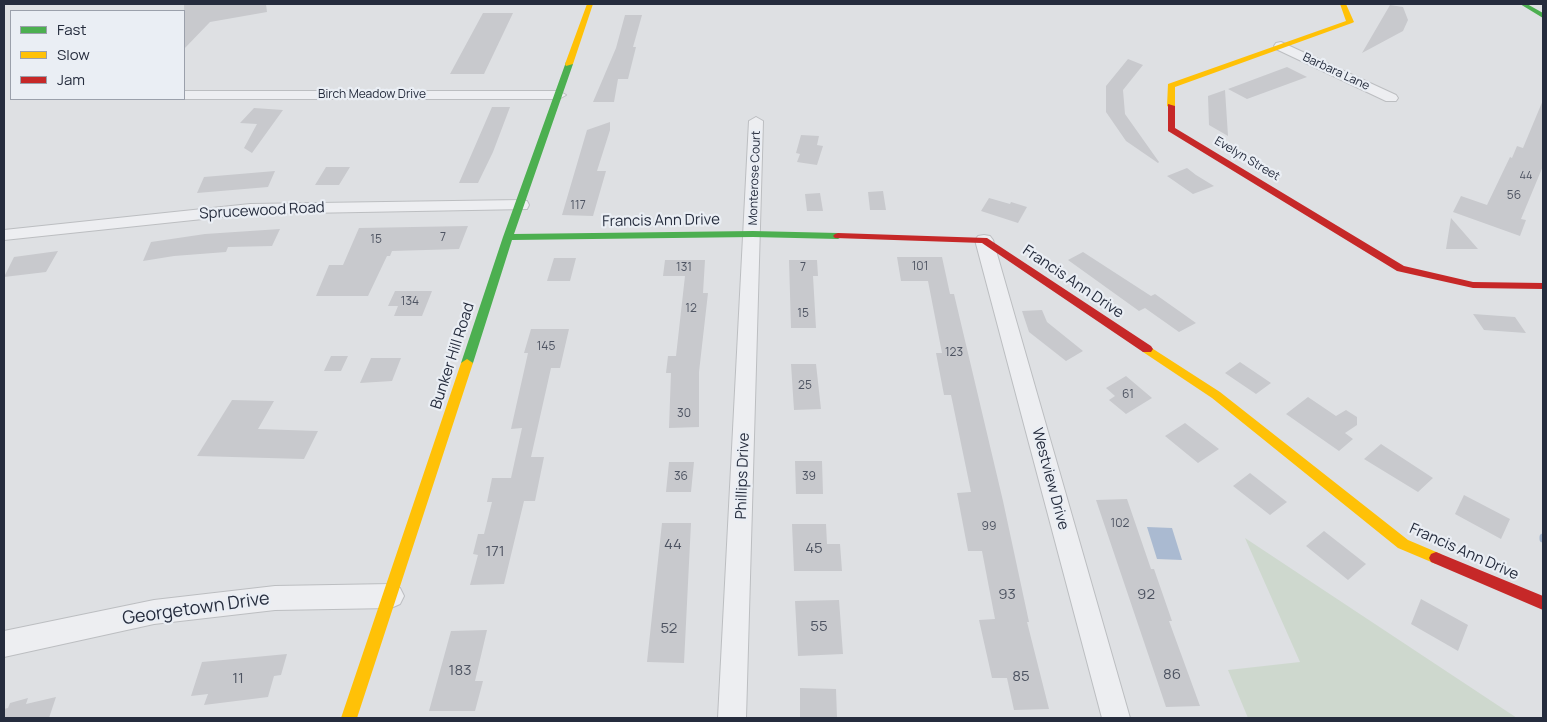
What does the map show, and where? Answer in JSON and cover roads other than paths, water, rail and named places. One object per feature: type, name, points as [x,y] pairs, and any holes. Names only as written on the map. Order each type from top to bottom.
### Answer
[{"type":"street","name":"Bunker Hill Road","points":[[349,718],[391,596],[508,237],[521,205],[590,4]]},
{"type":"street","name":"Evelyn Street","points":[[1343,4],[1350,22],[1171,86],[1171,129],[1401,269],[1474,285],[1543,286]]},
{"type":"street","points":[[1523,4],[1543,16]]},
{"type":"street","name":"Barbara Lane","points":[[1281,46],[1391,98]]},
{"type":"street","name":"Birch Meadow Drive","points":[[185,95],[559,95]]},
{"type":"street","name":"Monterose Court","points":[[753,234],[756,121]]},
{"type":"street","name":"Sprucewood Road","points":[[4,235],[250,209],[521,205]]},
{"type":"street","name":"Francis Ann Drive","points":[[508,237],[753,234],[984,240],[1216,395],[1403,544],[1543,603]]},
{"type":"street","name":"Phillips Drive","points":[[732,718],[753,234]]},
{"type":"street","name":"Westview Drive","points":[[984,240],[1116,718]]},
{"type":"street","name":"Georgetown Drive","points":[[4,644],[154,612],[275,598],[391,596]]},
{"type":"water","points":[[1147,527],[1172,528],[1182,560],[1157,559]]}]
